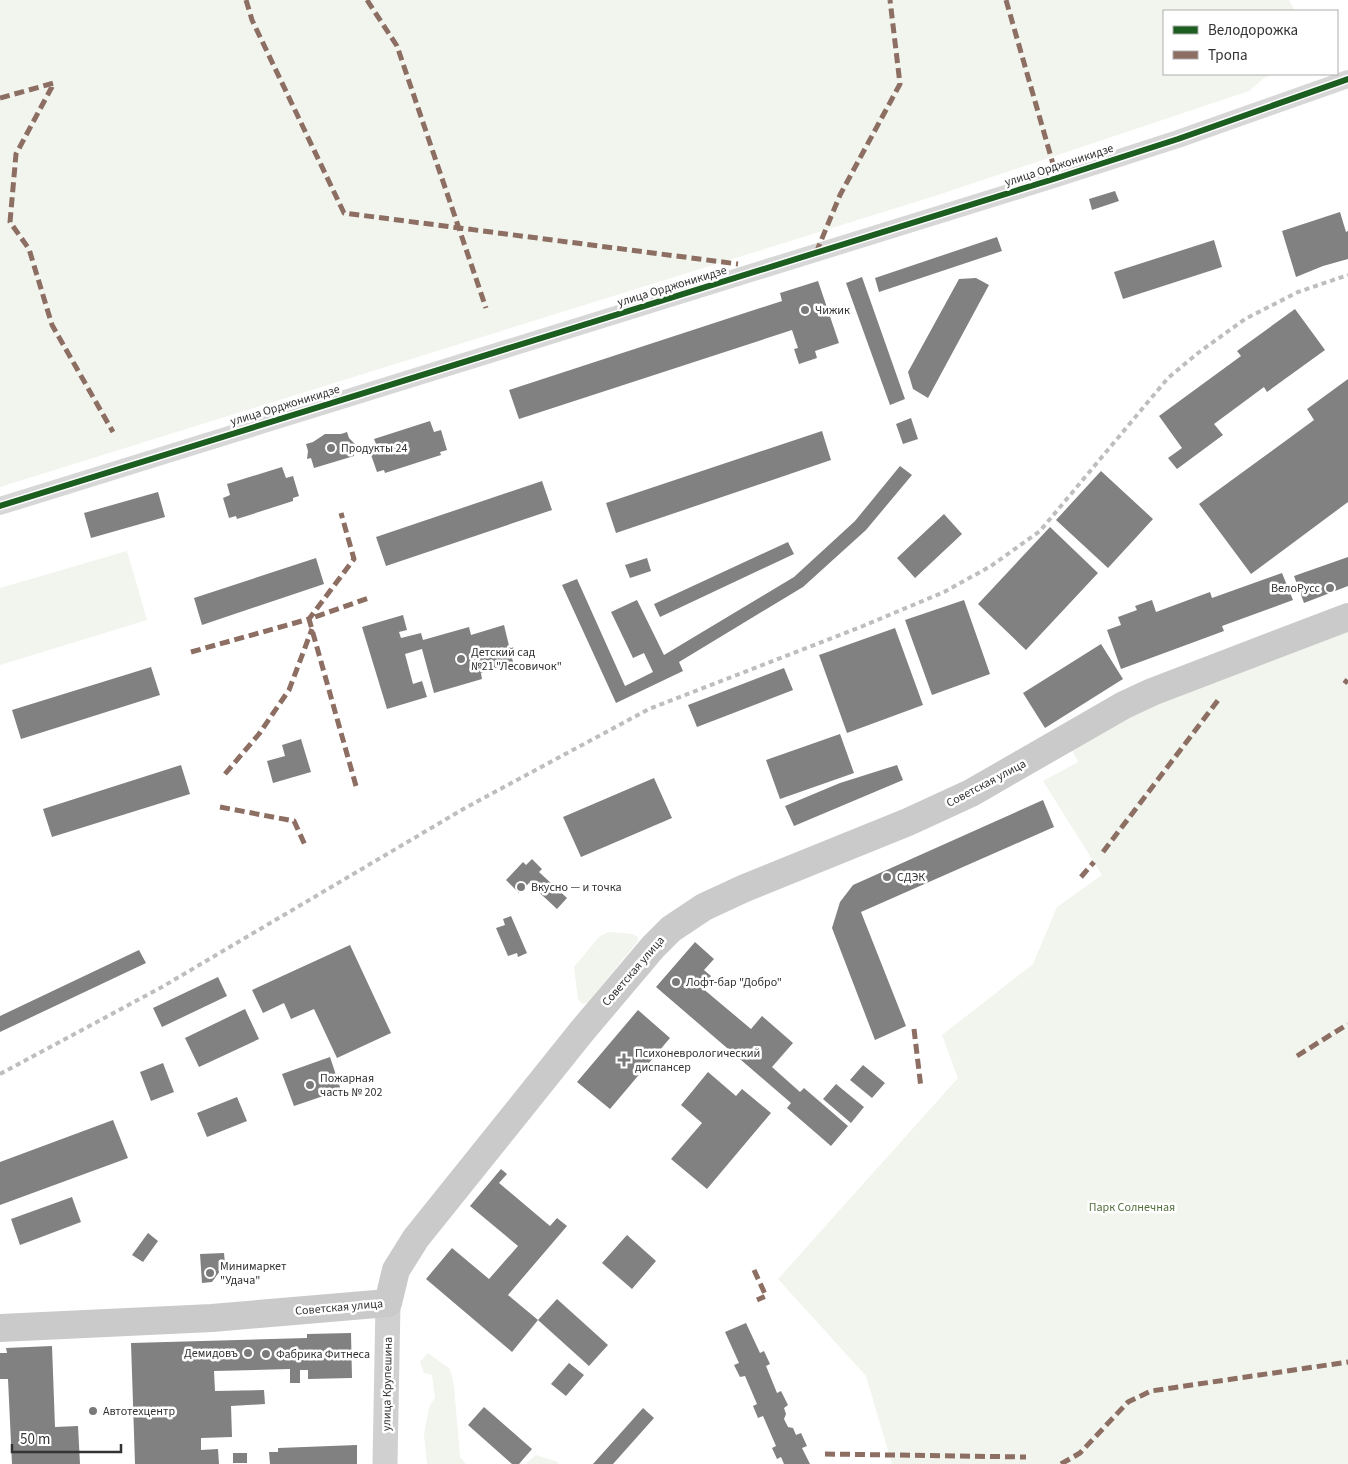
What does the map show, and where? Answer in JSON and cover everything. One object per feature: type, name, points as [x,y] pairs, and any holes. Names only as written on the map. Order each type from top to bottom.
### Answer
[{"type":"main road","name":"Советская улица","points":[[0,1328],[212,1318],[388,1303],[396,1270],[416,1238],[582,1031],[660,938],[686,918],[704,907],[745,888],[908,822],[971,794],[1124,705],[1152,692],[1348,617]]},
{"type":"main road","name":"улица Крупешина","points":[[385,1464],[388,1303]]},
{"type":"street","name":"улица Орджоникидзе","points":[[0,506],[1178,140],[1348,79]]},
{"type":"green space","points":[[0,0],[1289,0],[1294,10],[1163,10],[1163,75],[1272,75],[1264,78],[1249,91],[938,195],[0,487]]},
{"type":"green space","points":[[127,551],[147,620],[0,665],[0,588]]},
{"type":"green space","name":"Парк Солнечная","points":[[1348,631],[1348,1464],[892,1464],[866,1376],[778,1279],[958,1078],[942,1035],[1033,964],[1057,907],[1102,875],[1043,781],[1078,762],[1070,746],[1169,695]]},
{"type":"green space","points":[[609,932],[632,934],[638,937],[638,941],[588,1002],[582,1004],[578,999],[574,967],[600,936]]},
{"type":"green space","points":[[428,1353],[450,1369],[454,1386],[460,1457],[466,1464],[427,1464],[424,1434],[429,1408],[435,1397],[432,1375],[424,1373],[420,1362]]},
{"type":"green space","points":[[536,1455],[558,1462],[558,1464],[525,1464]]},
{"type":"building","points":[[1115,191],[1119,201],[1092,210],[1089,199]]},
{"type":"building","points":[[1340,212],[1346,232],[1348,231],[1348,259],[1323,266],[1296,277],[1282,231]]},
{"type":"building","points":[[997,237],[1002,251],[879,292],[875,278]]},
{"type":"building","points":[[1214,240],[1222,267],[1123,299],[1114,272]]},
{"type":"building","points":[[862,277],[905,399],[890,405],[846,283]]},
{"type":"building","points":[[976,278],[989,285],[928,398],[913,389],[908,372],[959,279]]},
{"type":"building","points":[[818,281],[839,343],[815,351],[817,358],[799,364],[794,349],[798,348],[792,330],[519,419],[509,390],[782,301],[780,293]]},
{"type":"building","points":[[1295,309],[1325,350],[1267,392],[1264,387],[1214,424],[1223,435],[1177,469],[1168,458],[1182,448],[1159,416],[1241,356],[1237,351]]},
{"type":"building","points":[[1348,379],[1348,502],[1251,574],[1199,504],[1314,420],[1307,409]]},
{"type":"building","points":[[911,418],[918,439],[903,444],[896,424]]},
{"type":"building","points":[[430,421],[434,432],[441,430],[447,450],[440,452],[441,455],[385,473],[384,470],[377,472],[370,452],[378,449],[374,439]]},
{"type":"building","points":[[822,431],[831,460],[616,533],[606,503]]},
{"type":"building","points":[[347,432],[349,438],[355,444],[351,446],[354,456],[314,468],[311,458],[307,459],[308,451],[306,444],[325,434]]},
{"type":"building","points":[[900,466],[912,475],[866,530],[803,587],[679,662],[683,671],[616,703],[562,585],[577,579],[625,686],[653,672],[644,653],[633,658],[611,612],[637,600],[664,655],[794,577],[855,521]]},
{"type":"building","points":[[282,467],[286,478],[293,476],[299,496],[293,498],[293,501],[237,519],[236,516],[229,518],[223,498],[230,495],[227,484]]},
{"type":"building","points":[[1101,471],[1153,519],[1108,568],[1056,520]]},
{"type":"building","points":[[542,481],[552,510],[386,566],[376,537]]},
{"type":"building","points":[[158,492],[165,517],[91,538],[84,513]]},
{"type":"building","points":[[944,514],[962,534],[915,578],[897,558]]},
{"type":"building","points":[[1050,527],[1098,573],[1026,650],[978,604]]},
{"type":"building","points":[[788,542],[794,554],[660,617],[654,604]]},
{"type":"building","points":[[1348,557],[1348,586],[1304,603],[1294,576]]},
{"type":"building","points":[[316,558],[324,584],[202,625],[194,598]]},
{"type":"building","points":[[647,558],[651,571],[630,578],[625,565]]},
{"type":"building","points":[[1282,573],[1293,600],[1222,626],[1224,631],[1121,669],[1107,630],[1121,625],[1118,617],[1137,610],[1135,606],[1152,600],[1156,612],[1210,592],[1212,598]]},
{"type":"building","points":[[964,600],[990,674],[932,695],[905,620]]},
{"type":"building","points":[[403,615],[407,630],[399,632],[401,638],[421,633],[423,640],[469,627],[471,635],[504,625],[513,662],[481,673],[482,679],[434,693],[422,649],[405,654],[413,684],[422,681],[427,697],[387,709],[362,627]]},
{"type":"building","points":[[895,628],[923,705],[847,733],[819,655]]},
{"type":"building","points":[[1101,644],[1123,679],[1045,728],[1023,693]]},
{"type":"building","points":[[151,667],[160,695],[21,739],[12,710]]},
{"type":"building","points":[[784,668],[793,690],[697,727],[688,705]]},
{"type":"building","points":[[840,734],[854,773],[780,799],[766,760]]},
{"type":"building","points":[[301,739],[311,772],[273,783],[267,761],[285,756],[282,745]]},
{"type":"building","points":[[181,765],[190,794],[52,837],[43,809]]},
{"type":"building","points":[[897,765],[903,780],[794,826],[785,806],[840,783]]},
{"type":"building","points":[[654,778],[672,818],[581,857],[563,817]]},
{"type":"building","points":[[1043,800],[1054,827],[861,912],[906,1026],[875,1040],[832,928],[840,902],[853,885]]},
{"type":"building","points":[[532,859],[542,869],[539,872],[567,898],[557,909],[529,883],[519,893],[506,880],[523,862],[526,865]]},
{"type":"building","points":[[511,916],[527,953],[518,957],[517,953],[508,956],[496,928],[505,925],[503,919]]},
{"type":"building","points":[[695,942],[714,959],[704,970],[711,976],[701,987],[751,1029],[762,1016],[793,1043],[772,1067],[800,1092],[804,1088],[848,1126],[831,1146],[787,1108],[791,1103],[656,987]]},
{"type":"building","points":[[350,945],[391,1033],[337,1058],[314,1009],[291,1019],[284,1003],[263,1013],[252,990]]},
{"type":"building","points":[[139,950],[146,963],[0,1032],[0,1016]]},
{"type":"building","points":[[218,977],[227,996],[162,1027],[153,1008]]},
{"type":"building","points":[[245,1009],[259,1039],[199,1067],[185,1038]]},
{"type":"building","name":"Психоневрологический диспансер","points":[[638,1010],[670,1038],[610,1109],[577,1082]]},
{"type":"building","points":[[330,1057],[341,1090],[294,1106],[282,1074]]},
{"type":"building","points":[[163,1063],[174,1092],[151,1101],[140,1072]]},
{"type":"building","points":[[863,1065],[885,1083],[872,1098],[850,1080]]},
{"type":"building","points":[[708,1072],[736,1096],[742,1089],[771,1113],[707,1189],[671,1159],[702,1123],[681,1105]]},
{"type":"building","points":[[836,1084],[864,1107],[851,1123],[823,1099]]},
{"type":"building","points":[[237,1097],[247,1121],[207,1137],[197,1113]]},
{"type":"building","points":[[113,1120],[128,1158],[0,1205],[0,1162]]},
{"type":"building","points":[[501,1169],[507,1174],[499,1183],[550,1226],[557,1218],[567,1226],[508,1295],[538,1320],[512,1352],[426,1279],[452,1248],[489,1279],[518,1246],[470,1206]]},
{"type":"building","points":[[72,1197],[81,1222],[20,1245],[11,1219]]},
{"type":"building","points":[[148,1233],[158,1241],[143,1262],[132,1255]]},
{"type":"building","points":[[627,1235],[656,1261],[632,1289],[602,1263]]},
{"type":"building","name":"Минимаркет \"Удача\"","points":[[224,1253],[225,1264],[212,1282],[202,1283],[200,1254]]},
{"type":"building","points":[[557,1299],[608,1345],[589,1366],[538,1320]]},
{"type":"building","points":[[746,1323],[760,1353],[764,1351],[770,1364],[766,1366],[777,1393],[781,1391],[788,1405],[784,1408],[786,1414],[784,1419],[788,1427],[793,1428],[796,1435],[801,1433],[807,1446],[802,1448],[810,1464],[784,1464],[781,1457],[777,1459],[772,1448],[776,1446],[763,1416],[758,1418],[753,1406],[757,1404],[745,1376],[740,1377],[734,1365],[739,1363],[725,1332]]},
{"type":"building","points":[[351,1333],[352,1378],[308,1379],[308,1370],[300,1370],[300,1383],[290,1383],[290,1369],[214,1371],[215,1391],[264,1390],[265,1404],[231,1406],[232,1437],[201,1438],[201,1450],[218,1449],[219,1464],[135,1464],[131,1343],[307,1338],[307,1334]]},
{"type":"building","points":[[52,1346],[55,1427],[78,1426],[80,1464],[12,1464],[8,1379],[0,1379],[0,1353],[7,1353],[6,1348]]},
{"type":"building","points":[[569,1363],[584,1375],[566,1396],[551,1384]]},
{"type":"building","points":[[484,1407],[532,1449],[519,1464],[512,1464],[468,1425]]},
{"type":"building","points":[[643,1408],[654,1418],[613,1464],[593,1464]]},
{"type":"building","points":[[357,1445],[357,1464],[270,1464],[269,1452],[278,1452],[278,1448]]},
{"type":"building","points":[[233,1453],[247,1453],[247,1463],[233,1463]]},
{"type":"railway","points":[[0,1074],[162,987],[465,808],[649,709],[863,626],[944,592],[991,566],[1040,531],[1168,378],[1198,353],[1245,319],[1298,292],[1348,275]]},
{"type":"marked path","points":[[246,0],[252,20],[344,213],[738,264]]},
{"type":"marked path","points":[[367,0],[397,46],[486,308]]},
{"type":"marked path","points":[[816,253],[840,195],[900,84],[890,0]]},
{"type":"marked path","points":[[1006,0],[1057,178]]},
{"type":"marked path","points":[[0,98],[54,83],[16,154],[10,222],[29,249],[52,325],[113,432]]},
{"type":"marked path","points":[[191,652],[309,619],[354,559],[341,513]]},
{"type":"marked path","points":[[356,786],[309,619],[369,598]]},
{"type":"marked path","points":[[225,774],[259,734],[289,690],[312,629]]},
{"type":"marked path","points":[[1344,680],[1348,683]]},
{"type":"marked path","points":[[1103,852],[1219,699]]},
{"type":"marked path","points":[[220,807],[294,821],[305,845]]},
{"type":"marked path","points":[[1081,877],[1094,862]]},
{"type":"marked path","points":[[1297,1056],[1348,1024]]},
{"type":"marked path","points":[[914,1029],[921,1088]]},
{"type":"marked path","points":[[754,1270],[766,1296],[757,1300]]},
{"type":"marked path","points":[[1061,1464],[1080,1453],[1128,1402],[1151,1391],[1348,1362]]},
{"type":"marked path","points":[[825,1454],[1026,1457]]},
{"type":"cycle path","points":[[0,506],[1057,178],[1178,139],[1348,79]]},
{"type":"place","name":"Чижик","points":[[805,310]]},
{"type":"place","name":"Продукты 24","points":[[331,448]]},
{"type":"place","name":"ВелоРусс","points":[[1330,588]]},
{"type":"place","name":"Детский сад №21 \"Лесовичок\"","points":[[461,659]]},
{"type":"place","name":"СДЭК","points":[[887,877]]},
{"type":"place","name":"Вкусно — и точка","points":[[521,887]]},
{"type":"place","name":"Лофт-бар \"Добро\"","points":[[676,982]]},
{"type":"place","name":"Психоневрологический диспансер","points":[[624,1060]]},
{"type":"place","name":"Пожарная часть № 202","points":[[310,1085]]},
{"type":"place","name":"Минимаркет \"Удача\"","points":[[210,1273]]},
{"type":"place","name":"Демидовъ","points":[[248,1353]]},
{"type":"place","name":"Фабрика Фитнеса","points":[[266,1354]]},
{"type":"place","name":"Автотехцентр","points":[[93,1411]]}]
